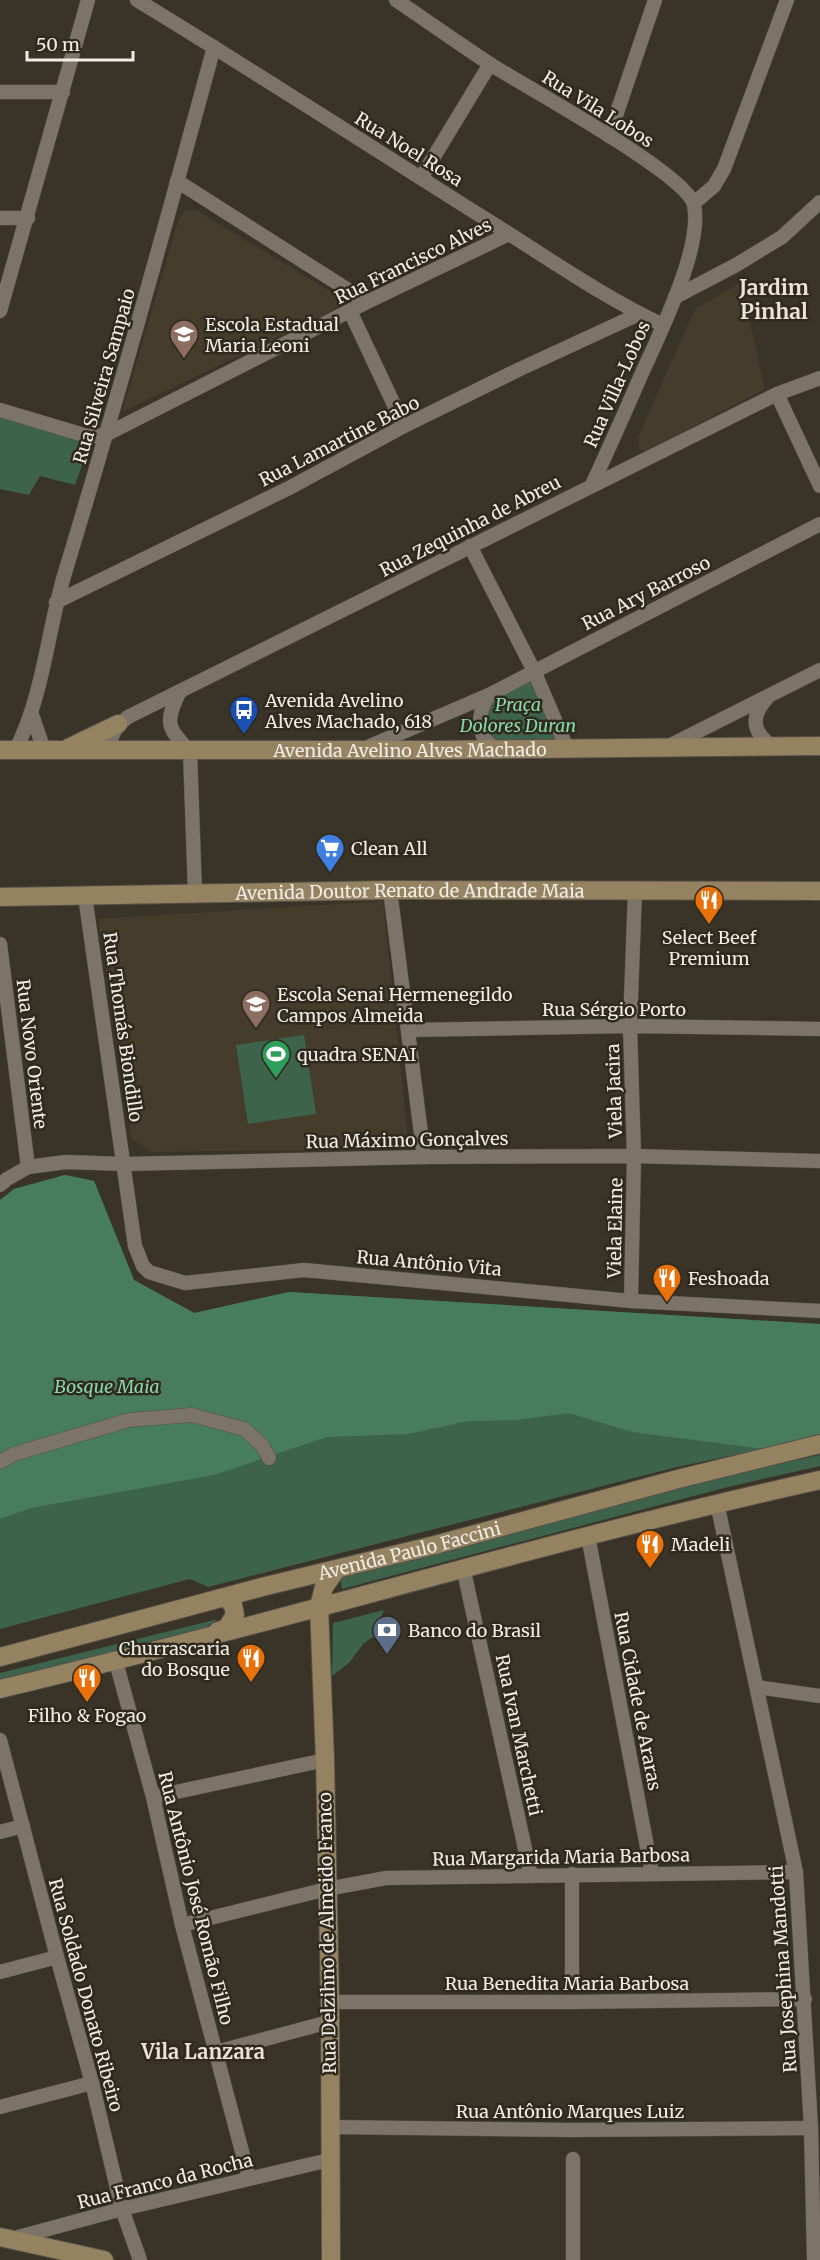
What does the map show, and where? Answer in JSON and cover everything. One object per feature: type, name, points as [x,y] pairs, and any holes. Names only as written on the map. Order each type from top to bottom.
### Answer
[{"type":"street","points":[[0,311],[88,0]]},
{"type":"street","name":"Rua Noel Rosa","points":[[137,0],[509,234],[639,314],[663,325]]},
{"type":"street","name":"Rua Vila Lobos","points":[[396,0],[490,64],[609,136],[672,178],[685,189],[694,203]]},
{"type":"street","points":[[609,136],[655,0]]},
{"type":"street","points":[[675,297],[693,241],[696,222],[694,203],[714,186],[724,169],[787,0]]},
{"type":"street","name":"Rua Silveira Sampaio","points":[[8,751],[32,715],[56,602],[107,434],[214,47]]},
{"type":"street","points":[[421,178],[490,64]]},
{"type":"street","points":[[0,92],[63,92]]},
{"type":"street","points":[[177,182],[367,302]]},
{"type":"street","points":[[675,297],[783,237],[820,202]]},
{"type":"street","points":[[0,218],[28,218]]},
{"type":"street","name":"Rua Francisco Alves","points":[[107,434],[367,302],[509,234]]},
{"type":"street","name":"Rua Villa-Lobos","points":[[592,485],[675,297]]},
{"type":"street","points":[[350,311],[404,426]]},
{"type":"street","name":"Rua Lamartine Babo","points":[[56,602],[289,488],[404,426],[639,314]]},
{"type":"street","name":"Rua Zequinha de Abreu","points":[[118,724],[592,485],[777,394],[820,378]]},
{"type":"street","points":[[777,394],[820,486]]},
{"type":"street","points":[[0,410],[87,436],[107,434]]},
{"type":"street","name":"Rua Ary Barroso","points":[[363,750],[489,695],[820,524]]},
{"type":"street","points":[[470,546],[534,671],[567,748]]},
{"type":"street","points":[[668,747],[820,670]]},
{"type":"street","points":[[180,692],[172,707],[169,724],[177,739],[190,751],[195,893]]},
{"type":"street","points":[[489,695],[482,710],[479,726],[485,740],[500,750]]},
{"type":"street","points":[[767,698],[758,710],[755,723],[759,736],[774,748]]},
{"type":"street","points":[[32,715],[53,751],[118,724]]},
{"type":"street","points":[[109,751],[112,734],[118,724]]},
{"type":"street","name":"Avenida Avelino Alves Machado","points":[[8,751],[500,750],[820,746]]},
{"type":"street","name":"Viela Jacira","points":[[634,1156],[630,1026],[635,890]]},
{"type":"street","points":[[390,891],[424,1157]]},
{"type":"street","name":"Avenida Doutor Renato de Andrade Maia","points":[[0,897],[390,891],[820,891]]},
{"type":"street","name":"Rua Thomás Biondillo","points":[[85,896],[124,1164]]},
{"type":"street","name":"Rua Novo Oriente","points":[[0,945],[28,1167]]},
{"type":"street","name":"Rua Sérgio Porto","points":[[409,1030],[630,1026],[820,1029]]},
{"type":"street","name":"Rua Máximo Gonçalves","points":[[0,1185],[28,1167],[66,1162],[124,1164],[424,1157],[634,1156],[820,1161]]},
{"type":"street","name":"Viela Elaine","points":[[632,1301],[634,1156]]},
{"type":"street","name":"Rua Antônio Vita","points":[[124,1164],[138,1257],[149,1272],[176,1282],[185,1283],[304,1270],[632,1301],[820,1311]]},
{"type":"street","points":[[0,1462],[14,1454],[129,1420],[192,1415],[244,1429],[262,1445],[269,1458]]},
{"type":"street","name":"Avenida Paulo Faccini","points":[[0,1657],[820,1443]]},
{"type":"street","name":"Avenida Paulo Faccini","points":[[0,1689],[116,1662],[463,1567],[717,1503],[820,1480]]},
{"type":"street","name":"Rua Josephina Mandotti","points":[[717,1503],[795,1872],[812,2128],[814,2260]]},
{"type":"street","name":"Rua Cidade de Araras","points":[[588,1536],[652,1873]]},
{"type":"street","name":"Rua Ivan Marchetti","points":[[463,1567],[531,1875]]},
{"type":"street","points":[[319,1606],[324,1587],[336,1570]]},
{"type":"street","points":[[195,1641],[231,1625],[236,1615],[233,1605],[226,1598]]},
{"type":"street","name":"Rua Delzihno de Almeido Franco","points":[[319,1606],[330,2001],[331,2260]]},
{"type":"street","name":"Rua Antônio José Romão Filho","points":[[116,1662],[153,1797],[182,1925],[249,2178]]},
{"type":"street","points":[[757,1687],[820,1696]]},
{"type":"street","name":"Rua Soldado Donato Ribeiro","points":[[0,1740],[92,2083],[122,2209],[140,2260]]},
{"type":"street","points":[[153,1797],[325,1760]]},
{"type":"street","points":[[0,1832],[23,1826]]},
{"type":"street","name":"Rua Margarida Maria Barbosa","points":[[182,1925],[327,1889],[386,1878],[795,1872]]},
{"type":"street","points":[[572,1874],[572,1981]]},
{"type":"street","points":[[0,1972],[57,1957]]},
{"type":"street","name":"Rua Benedita Maria Barbosa","points":[[330,2001],[572,2002],[805,1999]]},
{"type":"street","points":[[216,2052],[329,2022]]},
{"type":"street","points":[[0,2107],[92,2083]]},
{"type":"street","name":"Rua Antônio Marques Luiz","points":[[329,2127],[573,2130],[812,2128]]},
{"type":"street","points":[[573,2159],[573,2260]]},
{"type":"street","name":"Rua Franco da Rocha","points":[[5,2238],[329,2160]]},
{"type":"street","points":[[5,2238],[104,2260]]},
{"type":"shaded area","name":"Escola Estadual Maria Leoni","points":[[196,210],[340,297],[340,307],[122,412],[178,221],[184,211]]},
{"type":"shaded area","points":[[741,282],[765,389],[645,452],[639,449],[638,437],[695,309]]},
{"type":"shaded area","name":"Escola Senai Hermenegildo Campos Almeida","points":[[383,901],[409,1149],[151,1152],[132,1139],[98,919]]},
{"type":"green space","points":[[0,417],[91,441],[75,485],[40,476],[29,495],[0,489]]},
{"type":"green space","name":"Praça Dolores Duran","points":[[535,674],[563,742],[502,744],[494,740],[487,730],[486,707],[491,696]]},
{"type":"green space","name":"quadra SENAI","points":[[304,1035],[316,1114],[248,1124],[236,1045]]},
{"type":"green space","name":"Bosque Maia","points":[[65,1175],[94,1181],[134,1280],[194,1313],[289,1292],[820,1324],[820,1437],[677,1467],[208,1587],[190,1579],[0,1629],[0,1200],[14,1189]]},
{"type":"green space","name":"Bosque Maia","points":[[65,1175],[94,1181],[134,1280],[194,1313],[289,1292],[820,1324],[820,1437],[764,1449],[632,1432],[569,1413],[516,1420],[468,1421],[408,1434],[327,1437],[214,1475],[31,1508],[0,1519],[0,1200],[14,1189]]},
{"type":"green space","points":[[820,1455],[820,1466],[728,1487],[342,1589],[340,1578],[723,1476]]},
{"type":"green space","points":[[384,1610],[374,1636],[363,1644],[349,1663],[332,1676],[333,1623]]},
{"type":"green space","points":[[218,1619],[194,1636],[0,1685],[0,1673]]},
{"type":"place","name":"Escola Estadual Maria Leoni","points":[[184,360]]},
{"type":"place","name":"Avenida Avelino Alves Machado, 618","points":[[244,736]]},
{"type":"place","name":"Clean All","points":[[330,874]]},
{"type":"place","name":"Select Beef Premium","points":[[709,926]]},
{"type":"place","name":"Escola Senai Hermenegildo Campos Almeida","points":[[256,1030]]},
{"type":"place","name":"quadra SENAI","points":[[276,1080]]},
{"type":"place","name":"Feshoada","points":[[667,1304]]},
{"type":"place","name":"Madeli","points":[[650,1570]]},
{"type":"place","name":"Banco do Brasil","points":[[387,1656]]},
{"type":"place","name":"Churrascaria do Bosque","points":[[251,1684]]},
{"type":"place","name":"Filho & Fogao","points":[[87,1704]]},
{"type":"district","name":"Jardim Pinhal","points":[[774,299]]},
{"type":"district","name":"Vila Lanzara","points":[[203,2051]]}]
